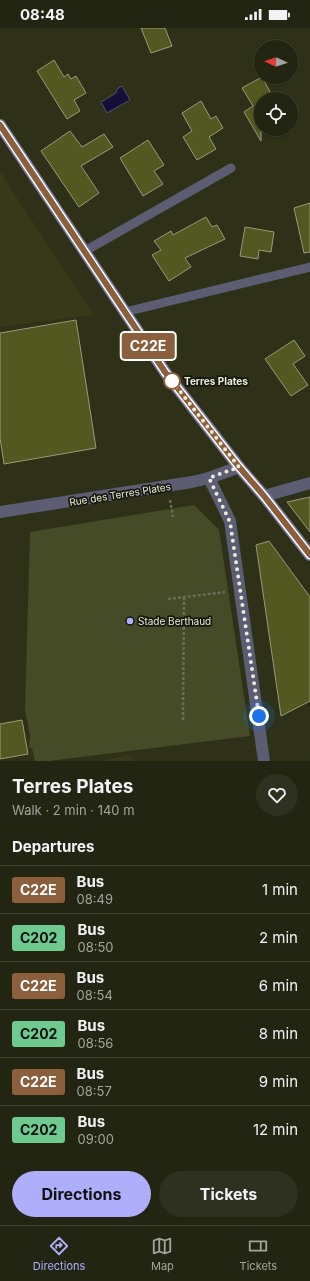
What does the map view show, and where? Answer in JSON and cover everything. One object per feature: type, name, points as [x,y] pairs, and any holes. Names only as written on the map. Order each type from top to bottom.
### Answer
[{"type":"main road","points":[[0,125],[165,372],[310,555]]},
{"type":"street","name":"Rue des Terres Plates","points":[[0,512],[168,486],[209,478],[239,467]]},
{"type":"street","points":[[209,478],[230,522],[239,591],[259,716],[264,761]]},
{"type":"street","points":[[264,496],[310,482]]},
{"type":"lane","points":[[85,252],[231,168]]},
{"type":"lane","points":[[125,312],[310,268]]},
{"type":"path","points":[[168,599],[239,591]]},
{"type":"path","points":[[183,720],[184,597]]},
{"type":"shaded area","points":[[122,86],[130,100],[107,113],[101,102],[116,93],[117,89]]},
{"type":"shaded area","points":[[0,172],[94,315],[0,327]]},
{"type":"shaded area","name":"Stade Berthaud","points":[[194,505],[219,530],[250,736],[49,761],[35,761],[32,748],[29,748],[30,735],[25,709],[30,532]]},
{"type":"shaded area","points":[[131,755],[133,761],[100,761]]},
{"type":"building","points":[[141,28],[165,28],[172,46],[151,53]]},
{"type":"building","points":[[54,60],[64,77],[68,74],[71,79],[76,76],[86,93],[74,100],[80,111],[67,119],[37,71]]},
{"type":"building","points":[[254,81],[254,84],[266,84],[270,92],[254,92],[254,129],[244,112],[253,106],[242,88]]},
{"type":"building","points":[[201,101],[211,119],[216,116],[223,128],[209,137],[216,149],[197,160],[183,137],[192,131],[182,113]]},
{"type":"building","points":[[70,131],[82,147],[104,134],[113,147],[81,166],[99,193],[79,207],[41,151]]},
{"type":"building","points":[[148,140],[164,165],[154,171],[163,184],[143,196],[120,158]]},
{"type":"building","points":[[310,203],[310,252],[304,253],[294,208]]},
{"type":"building","points":[[206,217],[212,227],[217,225],[225,239],[185,258],[191,267],[169,281],[152,255],[161,250],[154,241],[171,231],[173,235]]},
{"type":"building","points":[[245,227],[274,232],[271,252],[259,250],[258,259],[240,256]]},
{"type":"building","points":[[76,320],[96,448],[4,464],[0,438],[0,333]]},
{"type":"building","points":[[294,340],[305,356],[293,364],[308,385],[291,396],[265,359]]},
{"type":"building","points":[[310,497],[310,532],[287,502]]},
{"type":"building","points":[[269,541],[310,597],[310,701],[281,716],[256,545]]},
{"type":"building","points":[[22,720],[28,754],[0,759],[0,724]]},
{"type":"bus line","name":"C22E","points":[[0,125],[165,372],[206,426],[279,514],[310,555]]},
{"type":"place","name":"Terres Plates","points":[[172,381]]},
{"type":"place","name":"Stade Berthaud","points":[[130,621]]},
{"type":"route","points":[[172,381],[239,467],[209,478],[230,522],[239,591],[259,716]]}]
